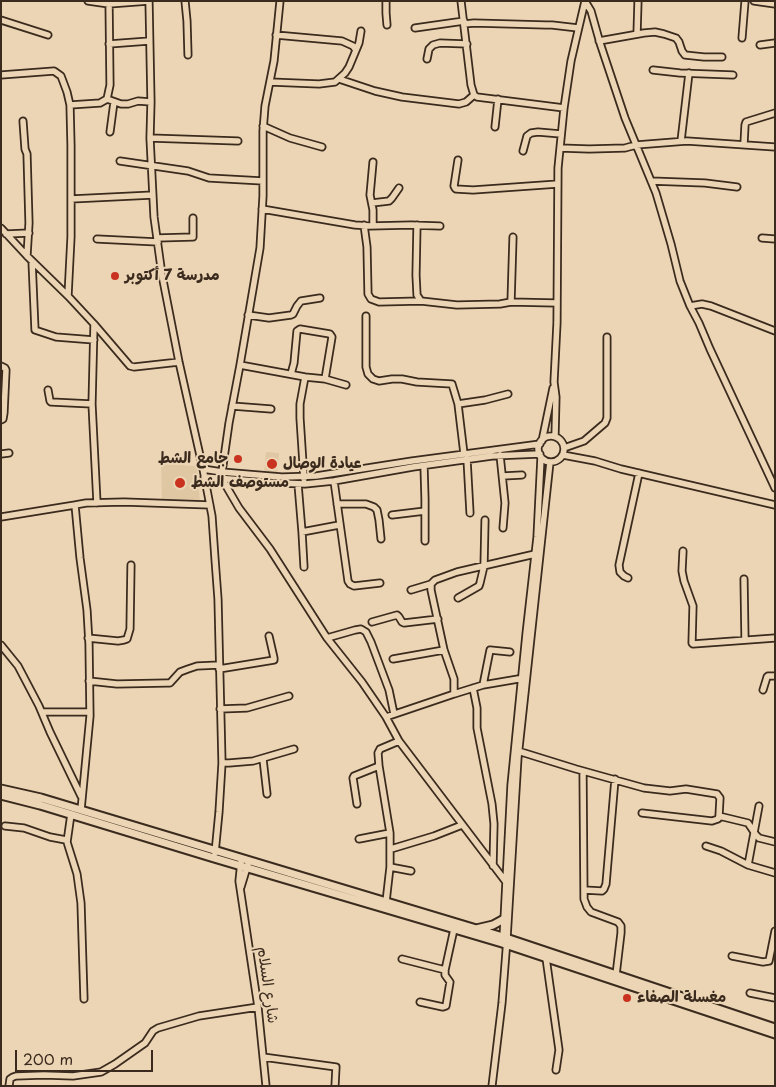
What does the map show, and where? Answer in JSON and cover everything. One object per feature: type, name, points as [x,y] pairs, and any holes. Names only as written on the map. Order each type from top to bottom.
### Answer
[{"type":"main road","points":[[1,789],[81,810],[215,855]]},
{"type":"main road","points":[[1,795],[215,855],[454,929],[616,975],[775,1028]]},
{"type":"main road","points":[[245,864],[386,902],[476,929],[505,943],[546,958],[775,1034]]},
{"type":"main road","points":[[476,929],[493,925],[504,918]]},
{"type":"street","points":[[88,1],[109,3],[149,1],[150,138],[157,240],[179,362],[212,516],[218,599],[222,763],[215,855]]},
{"type":"street","points":[[185,1],[188,21],[188,55]]},
{"type":"street","points":[[280,1],[274,61],[264,106],[260,248],[232,406],[222,479],[239,508],[270,549],[327,638],[362,682],[386,717],[399,741],[506,882]]},
{"type":"street","points":[[386,1],[387,25]]},
{"type":"street","points":[[461,1],[471,85],[474,95]]},
{"type":"street","points":[[492,1086],[502,1002],[518,751],[537,533],[541,456],[539,447],[554,382],[557,323],[558,168],[571,61],[585,1]]},
{"type":"street","points":[[585,1],[591,11],[625,118],[656,193],[680,281],[775,488]]},
{"type":"street","points":[[637,34],[638,1]]},
{"type":"street","points":[[742,38],[746,1]]},
{"type":"street","points":[[754,1],[775,4]]},
{"type":"street","points":[[108,99],[110,89],[109,3]]},
{"type":"street","points":[[1,20],[48,35]]},
{"type":"street","points":[[415,28],[464,23],[552,25],[578,28]]},
{"type":"street","points":[[270,82],[319,84],[335,82],[349,67],[359,43],[361,31]]},
{"type":"street","points":[[599,41],[655,32],[676,38],[685,55],[722,57]]},
{"type":"street","points":[[276,35],[342,41],[353,46],[356,50]]},
{"type":"street","points":[[109,44],[149,41]]},
{"type":"street","points":[[427,59],[428,49],[433,45],[440,43],[466,44]]},
{"type":"street","points":[[760,45],[775,43]]},
{"type":"street","points":[[653,70],[689,74],[733,75]]},
{"type":"street","points":[[1,75],[56,71],[61,76],[67,92],[70,105],[71,199],[68,296]]},
{"type":"street","points":[[681,141],[689,74]]},
{"type":"street","points":[[338,79],[393,95],[440,102],[463,104],[474,95]]},
{"type":"street","points":[[474,95],[477,97],[564,108]]},
{"type":"street","points":[[108,99],[128,104],[138,101],[151,102]]},
{"type":"street","points":[[70,105],[100,103],[108,99]]},
{"type":"street","points":[[495,127],[498,99]]},
{"type":"street","points":[[110,132],[114,102]]},
{"type":"street","points":[[744,144],[746,122],[775,113]]},
{"type":"street","points":[[23,121],[27,154],[29,233],[27,256]]},
{"type":"street","points":[[263,126],[290,138],[322,147]]},
{"type":"street","points":[[523,151],[527,136],[531,133],[561,134]]},
{"type":"street","points":[[150,138],[238,141]]},
{"type":"street","points":[[560,148],[625,148],[636,145],[681,141],[775,147]]},
{"type":"street","points":[[458,160],[454,186],[456,189],[474,190],[558,184]]},
{"type":"street","points":[[120,161],[188,171],[209,178],[262,181]]},
{"type":"street","points":[[373,162],[370,195],[373,226]]},
{"type":"street","points":[[651,181],[705,182],[737,186]]},
{"type":"street","points":[[372,203],[389,201],[399,188]]},
{"type":"street","points":[[71,199],[153,195]]},
{"type":"street","points":[[262,210],[373,226],[440,226]]},
{"type":"street","points":[[97,239],[157,240],[192,238],[194,234],[193,218]]},
{"type":"street","points":[[364,225],[367,247],[368,294],[371,300],[379,302],[421,301],[457,304],[500,304],[512,302],[556,304]]},
{"type":"street","points":[[417,225],[417,295],[421,301]]},
{"type":"street","points":[[1,228],[68,296],[130,366],[179,362]]},
{"type":"street","points":[[6,234],[29,233]]},
{"type":"street","points":[[512,302],[513,238]]},
{"type":"street","points":[[762,238],[775,239]]},
{"type":"street","points":[[32,261],[35,330],[56,337],[94,340]]},
{"type":"street","points":[[248,315],[269,318],[291,315],[294,314],[301,301],[320,298]]},
{"type":"street","points":[[690,306],[702,304],[711,306],[775,332]]},
{"type":"street","points":[[366,316],[366,367],[368,374],[373,379],[379,381],[402,379],[452,384],[458,404],[466,457],[470,513]]},
{"type":"street","points":[[94,324],[92,404],[97,503]]},
{"type":"street","points":[[291,374],[297,331],[300,329],[326,333],[332,337],[324,379]]},
{"type":"street","points":[[564,448],[584,441],[605,423],[607,418],[607,337]]},
{"type":"street","points":[[240,365],[324,379],[346,385]]},
{"type":"street","points":[[1,366],[6,370],[4,413],[1,420]]},
{"type":"street","points":[[304,567],[300,404],[305,377]]},
{"type":"street","points":[[554,382],[556,397],[555,437]]},
{"type":"street","points":[[48,390],[51,402],[92,404]]},
{"type":"street","points":[[458,404],[508,394]]},
{"type":"street","points":[[232,406],[271,409]]},
{"type":"street","points":[[204,477],[302,482],[334,481],[424,466],[466,457],[541,442],[548,437],[555,437],[564,448],[563,455],[558,460],[550,462],[544,460],[541,456],[500,455],[466,457],[325,475],[302,482]]},
{"type":"street","points":[[1,454],[9,452]]},
{"type":"street","points":[[500,455],[505,503],[503,528]]},
{"type":"street","points":[[563,455],[595,461],[775,505]]},
{"type":"street","points":[[505,943],[504,918],[511,785],[550,462]]},
{"type":"street","points":[[424,466],[425,540]]},
{"type":"street","points":[[203,469],[250,478]]},
{"type":"street","points":[[628,578],[620,572],[619,565],[639,473]]},
{"type":"street","points":[[503,476],[522,475]]},
{"type":"street","points":[[334,481],[339,525],[350,584],[360,586],[380,583]]},
{"type":"street","points":[[1,517],[97,503],[210,505]]},
{"type":"street","points":[[337,504],[366,504],[374,507],[377,510],[381,539]]},
{"type":"street","points":[[75,506],[87,610],[90,680],[90,712],[81,810]]},
{"type":"street","points":[[392,515],[425,511]]},
{"type":"street","points":[[458,598],[479,586],[484,566],[485,520]]},
{"type":"street","points":[[302,532],[339,525]]},
{"type":"street","points":[[683,551],[682,571],[693,606],[692,643],[775,638]]},
{"type":"street","points":[[410,590],[432,584],[435,580],[457,572],[535,554]]},
{"type":"street","points":[[88,638],[127,639],[130,629],[130,565]]},
{"type":"street","points":[[744,579],[744,640]]},
{"type":"street","points":[[432,584],[431,590],[444,650],[454,679],[454,694]]},
{"type":"street","points":[[372,622],[396,615],[404,623],[438,619]]},
{"type":"street","points":[[327,638],[360,629],[366,632],[389,690],[394,714]]},
{"type":"street","points":[[90,680],[117,684],[167,684],[180,672],[188,668],[197,666],[219,667],[274,660],[270,636]]},
{"type":"street","points":[[1,645],[18,666],[42,712],[82,798]]},
{"type":"street","points":[[393,660],[444,650]]},
{"type":"street","points":[[482,685],[490,650],[510,652]]},
{"type":"street","points":[[763,690],[766,677],[775,676]]},
{"type":"street","points":[[386,717],[482,685],[524,678]]},
{"type":"street","points":[[473,688],[477,708],[477,728],[492,804],[494,824],[493,866]]},
{"type":"street","points":[[220,709],[247,708],[289,696]]},
{"type":"street","points":[[42,712],[90,712]]},
{"type":"street","points":[[386,902],[391,850],[378,752],[380,749],[399,741]]},
{"type":"street","points":[[222,763],[264,759],[294,749]]},
{"type":"street","points":[[518,751],[644,788],[670,791],[686,789],[717,794],[720,798],[718,819],[712,821],[642,813]]},
{"type":"street","points":[[264,759],[267,794]]},
{"type":"street","points":[[358,804],[354,776],[379,766]]},
{"type":"street","points":[[583,771],[585,904],[591,912],[618,922],[621,926],[616,975]]},
{"type":"street","points":[[584,890],[602,891],[606,884],[615,779]]},
{"type":"street","points":[[748,865],[759,806]]},
{"type":"street","points":[[71,814],[66,840],[76,874],[81,903],[84,998]]},
{"type":"street","points":[[719,816],[748,823],[759,838],[775,842]]},
{"type":"street","points":[[391,850],[462,825]]},
{"type":"street","points":[[4,826],[24,828],[50,837],[66,840]]},
{"type":"street","points":[[359,839],[390,833]]},
{"type":"street","points":[[706,846],[722,851],[748,865],[775,873]]},
{"type":"street","name":"شارع السلام","points":[[245,864],[239,877],[240,889],[258,1007],[266,1086]]},
{"type":"street","points":[[390,867],[411,871]]},
{"type":"street","points":[[420,1002],[446,1006],[450,984],[449,979],[445,975],[445,970],[454,929]]},
{"type":"street","points":[[732,956],[763,962],[768,961],[775,931]]},
{"type":"street","points":[[546,958],[559,1050],[556,1070]]},
{"type":"street","points":[[402,959],[445,970]]},
{"type":"street","points":[[750,992],[775,998]]},
{"type":"street","points":[[9,1086],[10,1079],[16,1076],[73,1076],[101,1072],[145,1043],[153,1031],[158,1028],[198,1016],[258,1007]]},
{"type":"street","points":[[263,1057],[336,1067],[335,1086]]},
{"type":"shaded area","name":"عيادة الوصال","points":[[266,452],[279,453],[277,475],[264,474]]},
{"type":"shaded area","name":"مستوصف الشط","points":[[161,464],[197,466],[200,503],[162,501]]},
{"type":"place","name":"مدرسة 7 أكتوبر","points":[[115,276]]},
{"type":"place","name":"جامع الشط","points":[[238,459]]},
{"type":"place","name":"عيادة الوصال","points":[[272,464]]},
{"type":"place","name":"مستوصف الشط","points":[[180,483]]},
{"type":"place","name":"مغسلة الصفاء","points":[[627,998]]}]
